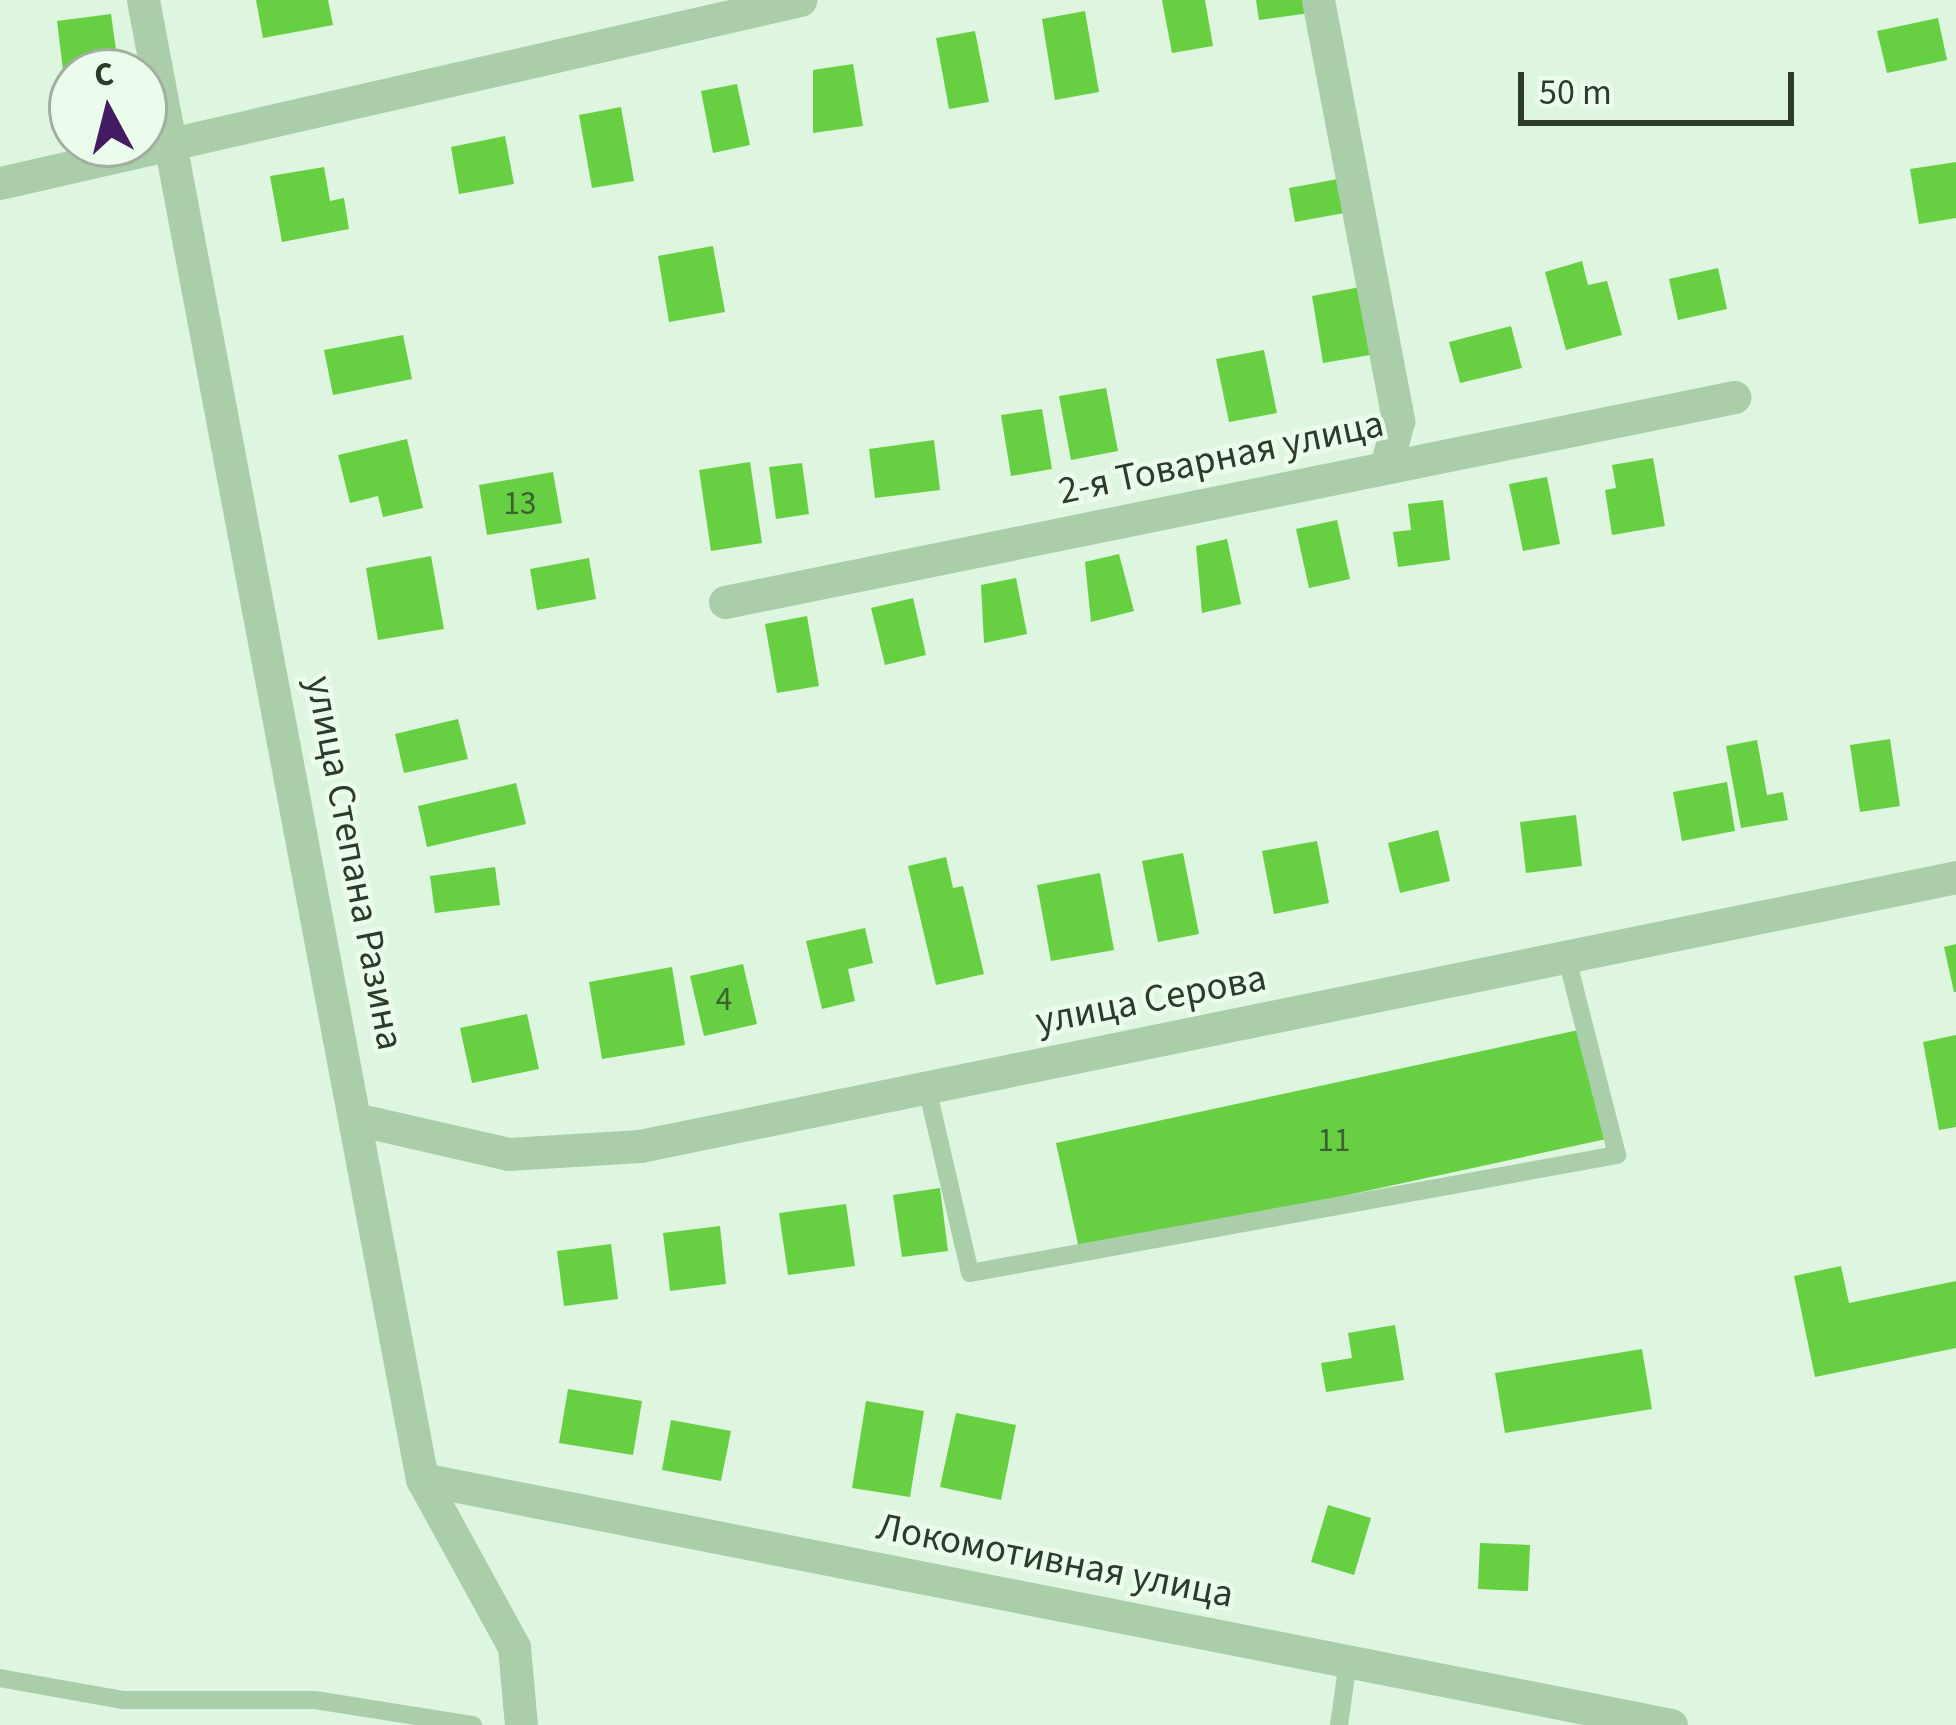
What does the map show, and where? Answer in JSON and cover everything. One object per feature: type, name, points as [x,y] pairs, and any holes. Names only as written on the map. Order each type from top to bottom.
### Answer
[{"type":"street","name":"улица Степана Разина","points":[[142,0],[175,148],[360,1120],[422,1479],[514,1647],[521,1725]]},
{"type":"street","points":[[0,183],[175,148],[800,0]]},
{"type":"street","points":[[1318,0],[1398,421],[1386,467]]},
{"type":"street","name":"2-я Товарная улица","points":[[725,602],[1734,397]]},
{"type":"street","name":"улица Серова","points":[[360,1120],[508,1154],[640,1146],[1956,877]]},
{"type":"street","name":"Локомотивная улица","points":[[422,1479],[1671,1725]]},
{"type":"lane","points":[[927,1088],[970,1273],[1617,1155],[1568,959]]},
{"type":"lane","points":[[1339,1725],[1348,1662]]},
{"type":"lane","points":[[0,1678],[122,1700],[315,1700],[473,1725]]},
{"type":"building","points":[[256,0],[328,0],[333,25],[263,38]]},
{"type":"building","points":[[1162,0],[1205,0],[1213,46],[1172,53]]},
{"type":"building","points":[[1256,0],[1308,0],[1310,13],[1259,20]]},
{"type":"building","points":[[1085,11],[1099,92],[1055,100],[1042,19]]},
{"type":"building","points":[[111,14],[116,48],[60,48],[57,21]]},
{"type":"building","points":[[1938,18],[1947,60],[1887,73],[1877,31]]},
{"type":"building","points":[[975,31],[989,102],[949,109],[936,38]]},
{"type":"building","points":[[853,64],[863,126],[813,133],[813,70]]},
{"type":"building","points":[[737,84],[750,145],[713,153],[701,91]]},
{"type":"building","points":[[621,107],[634,181],[592,188],[579,115]]},
{"type":"building","points":[[505,136],[514,184],[459,194],[451,147]]},
{"type":"building","points":[[1956,162],[1956,218],[1919,224],[1910,169]]},
{"type":"building","points":[[324,167],[330,201],[344,198],[349,229],[282,242],[270,176]]},
{"type":"building","points":[[1360,175],[1366,209],[1295,222],[1289,188]]},
{"type":"building","points":[[713,246],[725,312],[669,322],[658,256]]},
{"type":"building","points":[[1582,261],[1588,285],[1607,281],[1622,335],[1566,350],[1545,272]]},
{"type":"building","points":[[1718,268],[1727,309],[1678,320],[1669,279]]},
{"type":"building","points":[[1382,283],[1394,351],[1323,363],[1312,296]]},
{"type":"building","points":[[1511,326],[1522,368],[1460,383],[1449,342]]},
{"type":"building","points":[[403,335],[412,379],[333,395],[324,350]]},
{"type":"building","points":[[1264,350],[1277,413],[1229,422],[1216,359]]},
{"type":"building","points":[[1106,388],[1118,451],[1071,460],[1059,396]]},
{"type":"building","points":[[1042,409],[1052,469],[1011,476],[1001,415]]},
{"type":"building","points":[[407,439],[423,508],[383,517],[378,496],[350,503],[338,455]]},
{"type":"building","points":[[934,440],[940,490],[875,498],[869,449]]},
{"type":"building","points":[[1653,458],[1665,526],[1612,535],[1605,490],[1616,488],[1612,465]]},
{"type":"building","points":[[750,462],[762,543],[711,551],[699,470]]},
{"type":"building","points":[[802,463],[809,514],[776,519],[769,467]]},
{"type":"building","points":[[553,472],[562,523],[487,535],[479,485]]},
{"type":"building","points":[[1547,477],[1560,544],[1523,551],[1509,484]]},
{"type":"building","points":[[1443,500],[1450,560],[1398,567],[1393,532],[1411,530],[1408,504]]},
{"type":"building","points":[[1337,520],[1350,579],[1309,588],[1296,529]]},
{"type":"building","points":[[1227,539],[1241,604],[1202,613],[1196,546]]},
{"type":"building","points":[[1119,554],[1134,611],[1091,622],[1085,562]]},
{"type":"building","points":[[431,556],[444,629],[378,640],[366,568]]},
{"type":"building","points":[[589,558],[596,599],[537,610],[530,569]]},
{"type":"building","points":[[1016,578],[1027,634],[984,643],[981,585]]},
{"type":"building","points":[[913,598],[926,655],[885,665],[871,608]]},
{"type":"building","points":[[807,616],[819,686],[777,693],[765,624]]},
{"type":"building","points":[[458,719],[468,759],[404,773],[395,734]]},
{"type":"building","points":[[1890,739],[1900,806],[1860,812],[1850,745]]},
{"type":"building","points":[[1757,740],[1767,795],[1783,792],[1788,820],[1741,828],[1726,746]]},
{"type":"building","points":[[1727,782],[1735,831],[1682,841],[1673,792]]},
{"type":"building","points":[[516,783],[526,824],[427,847],[418,806]]},
{"type":"building","points":[[1576,815],[1582,866],[1526,873],[1520,822]]},
{"type":"building","points":[[1438,830],[1450,881],[1400,893],[1388,843]]},
{"type":"building","points":[[1317,841],[1329,903],[1274,914],[1262,851]]},
{"type":"building","points":[[1183,853],[1199,934],[1158,942],[1142,861]]},
{"type":"building","points":[[946,857],[953,888],[963,886],[984,974],[936,985],[908,866]]},
{"type":"building","points":[[495,867],[500,905],[435,913],[430,876]]},
{"type":"building","points":[[1100,873],[1114,950],[1051,961],[1037,885]]},
{"type":"building","points":[[865,928],[873,963],[848,969],[855,1001],[822,1009],[806,941]]},
{"type":"building","points":[[1956,944],[1956,992],[1954,992],[1944,947]]},
{"type":"building","points":[[743,964],[757,1024],[704,1036],[690,976]]},
{"type":"building","points":[[672,967],[685,1045],[602,1059],[589,982]]},
{"type":"building","points":[[527,1014],[539,1069],[472,1083],[460,1028]]},
{"type":"building","points":[[1588,1028],[1611,1138],[1080,1253],[1056,1143]]},
{"type":"building","points":[[1956,1035],[1956,1127],[1939,1130],[1923,1042]]},
{"type":"building","points":[[940,1188],[948,1251],[902,1257],[893,1195]]},
{"type":"building","points":[[846,1204],[855,1266],[788,1275],[779,1213]]},
{"type":"building","points":[[720,1226],[726,1284],[670,1291],[663,1233]]},
{"type":"building","points":[[611,1244],[618,1299],[564,1306],[557,1251]]},
{"type":"building","points":[[1841,1266],[1849,1303],[1956,1281],[1956,1348],[1815,1377],[1794,1276]]},
{"type":"building","points":[[1395,1325],[1404,1380],[1326,1392],[1321,1363],[1352,1358],[1348,1333]]},
{"type":"building","points":[[1642,1349],[1652,1409],[1505,1433],[1495,1373]]},
{"type":"building","points":[[568,1389],[642,1401],[633,1455],[559,1443]]},
{"type":"building","points":[[866,1401],[924,1411],[910,1497],[852,1488]]},
{"type":"building","points":[[956,1413],[1016,1425],[1001,1500],[940,1487]]},
{"type":"building","points":[[671,1420],[731,1431],[721,1481],[662,1470]]},
{"type":"building","points":[[1328,1505],[1371,1518],[1354,1575],[1311,1562]]},
{"type":"building","points":[[1480,1543],[1530,1545],[1528,1591],[1478,1589]]}]
